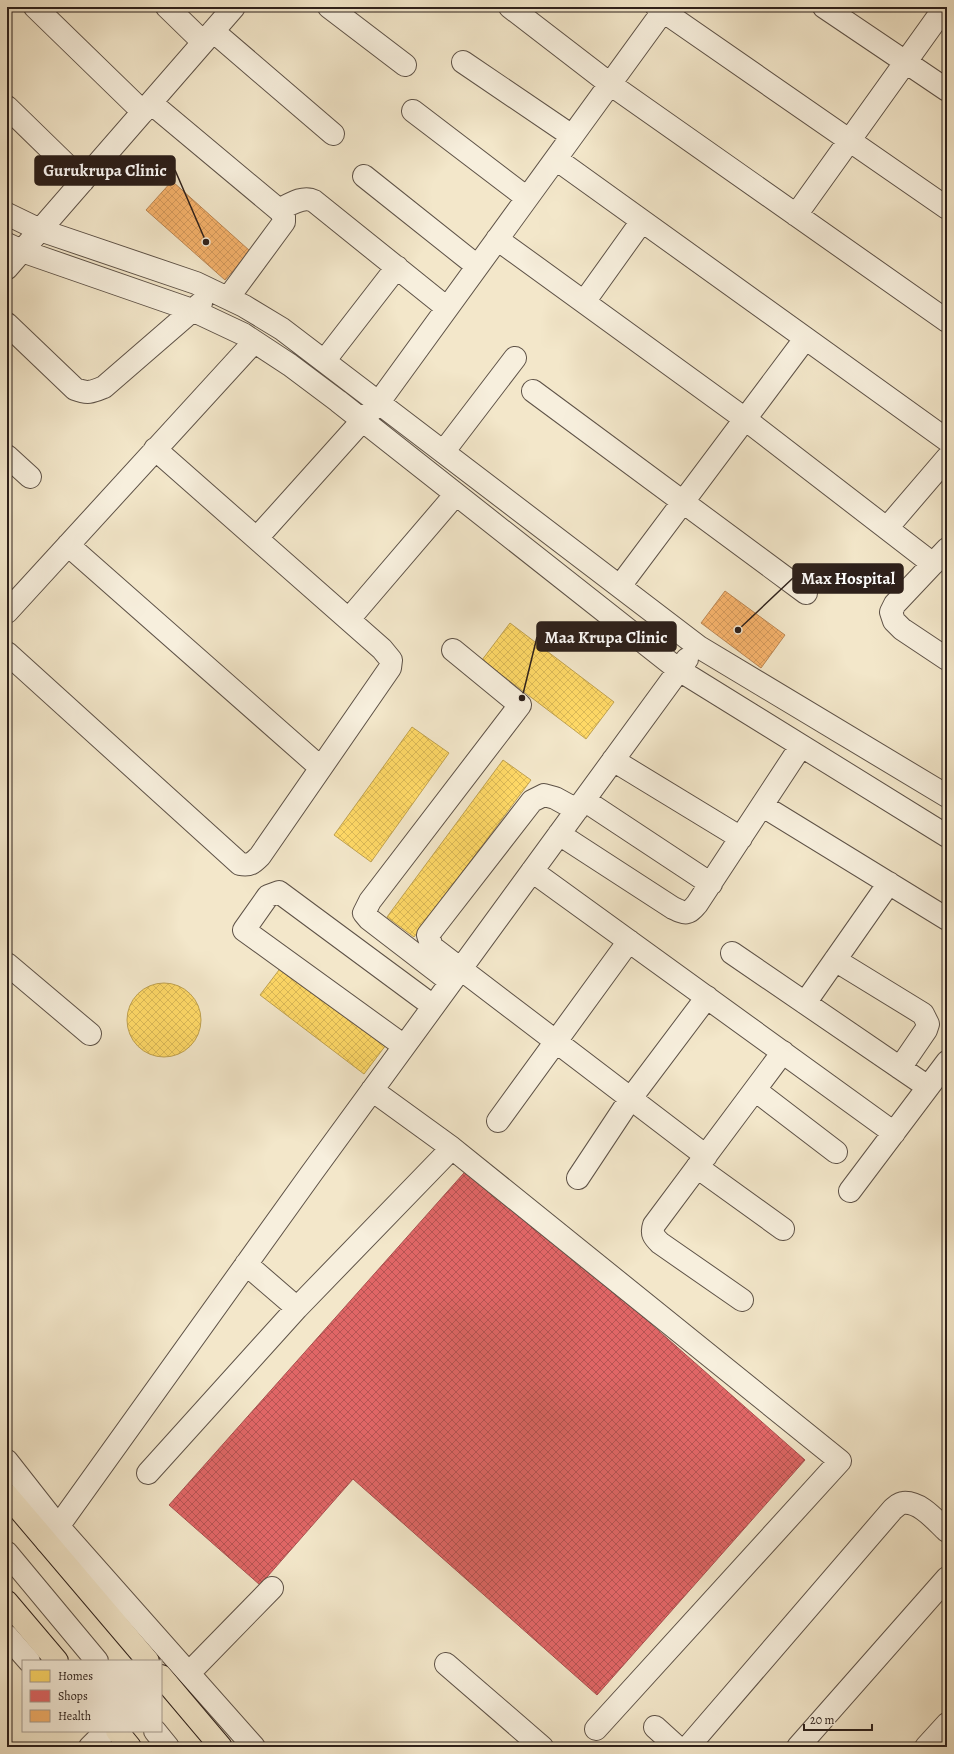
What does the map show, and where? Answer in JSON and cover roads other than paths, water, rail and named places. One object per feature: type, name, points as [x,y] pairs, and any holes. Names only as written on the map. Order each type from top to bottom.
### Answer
[{"type":"main road","points":[[7,1495],[52,1534],[147,1660]]},
{"type":"main road","points":[[7,1602],[56,1660]]},
{"type":"main road","points":[[162,1677],[221,1747]]},
{"type":"main road","points":[[118,1732],[130,1747]]},
{"type":"street","points":[[7,324],[76,389],[84,393],[94,391],[104,387],[192,310],[221,295],[284,222],[284,216],[279,210],[147,107],[36,7]]},
{"type":"street","points":[[167,7],[333,134]]},
{"type":"street","points":[[7,268],[14,248],[40,230],[234,7]]},
{"type":"street","points":[[329,7],[404,65]]},
{"type":"street","points":[[510,7],[610,84],[947,321]]},
{"type":"street","points":[[824,7],[947,90]]},
{"type":"street","points":[[796,215],[944,7]]},
{"type":"street","points":[[257,538],[362,420],[380,402],[610,84],[662,8],[947,208]]},
{"type":"street","points":[[463,62],[572,136]]},
{"type":"street","points":[[7,107],[83,181]]},
{"type":"street","points":[[413,111],[527,198]]},
{"type":"street","points":[[556,159],[805,339],[945,434]]},
{"type":"street","points":[[364,176],[477,266]]},
{"type":"street","points":[[279,210],[309,198],[447,308]]},
{"type":"street","points":[[7,214],[40,230],[196,283],[244,306],[282,328],[696,645],[944,788],[924,821]]},
{"type":"street","points":[[584,302],[642,221]]},
{"type":"street","points":[[497,239],[745,419],[887,528],[940,556],[896,604],[891,612],[894,621],[902,630],[947,659]]},
{"type":"street","points":[[14,248],[192,310],[243,334],[290,365],[362,420],[679,670],[947,836]]},
{"type":"street","points":[[325,360],[397,267]]},
{"type":"street","points":[[620,586],[805,339]]},
{"type":"street","points":[[7,612],[254,342]]},
{"type":"street","points":[[444,451],[515,358]]},
{"type":"street","points":[[533,391],[806,593]]},
{"type":"street","points":[[7,653],[240,864],[247,865],[254,863],[260,856],[390,668],[391,660],[387,654],[348,619],[155,449]]},
{"type":"street","points":[[7,456],[30,477]]},
{"type":"street","points":[[887,528],[947,458]]},
{"type":"street","points":[[348,619],[456,494]]},
{"type":"street","points":[[68,545],[321,768]]},
{"type":"street","points":[[52,1534],[372,1090],[581,805],[696,645]]},
{"type":"street","points":[[453,650],[520,705],[370,901],[364,913],[369,919],[556,1041],[631,1098],[702,1162],[783,1229]]},
{"type":"street","points":[[559,834],[673,908],[684,913],[690,912],[742,838],[800,746]]},
{"type":"street","points":[[613,760],[742,838]]},
{"type":"street","points":[[456,975],[432,946],[428,935],[532,801],[544,795],[581,805],[711,884]]},
{"type":"street","points":[[763,806],[947,919]]},
{"type":"street","points":[[532,871],[894,1132]]},
{"type":"street","points":[[805,1003],[889,883]]},
{"type":"street","points":[[404,1046],[244,930],[268,896],[279,892],[433,1006]]},
{"type":"street","points":[[498,1121],[629,941]]},
{"type":"street","points":[[732,953],[928,1087]]},
{"type":"street","points":[[835,960],[922,1014],[928,1024],[926,1030],[900,1068]]},
{"type":"street","points":[[7,964],[90,1034]]},
{"type":"street","points":[[578,1178],[631,1098],[707,997]]},
{"type":"street","points":[[742,1300],[660,1243],[654,1237],[652,1231],[654,1225],[783,1052]]},
{"type":"street","points":[[850,1191],[947,1062]]},
{"type":"street","points":[[372,1090],[452,1148],[840,1461],[596,1729]]},
{"type":"street","points":[[755,1090],[836,1152]]},
{"type":"street","points":[[148,1473],[297,1308],[452,1148]]},
{"type":"street","points":[[246,1264],[297,1308]]},
{"type":"street","points":[[7,1461],[52,1534],[189,1674],[254,1747]]},
{"type":"street","points":[[688,1747],[893,1509],[902,1502],[912,1503],[943,1521]]},
{"type":"street","points":[[7,1553],[96,1660]]},
{"type":"street","points":[[798,1747],[944,1587]]},
{"type":"street","points":[[189,1674],[272,1588]]},
{"type":"street","points":[[7,1636],[28,1660]]},
{"type":"street","points":[[446,1664],[542,1747]]},
{"type":"street","points":[[926,1747],[947,1724]]},
{"type":"street","points":[[655,1727],[677,1747]]},
{"type":"street","points":[[155,1732],[168,1747]]},
{"type":"place","name":"Gurukrupa Clinic","points":[[206,242]]},
{"type":"place","name":"Max Hospital","points":[[738,630]]},
{"type":"place","name":"Maa Krupa Clinic","points":[[522,698]]}]
